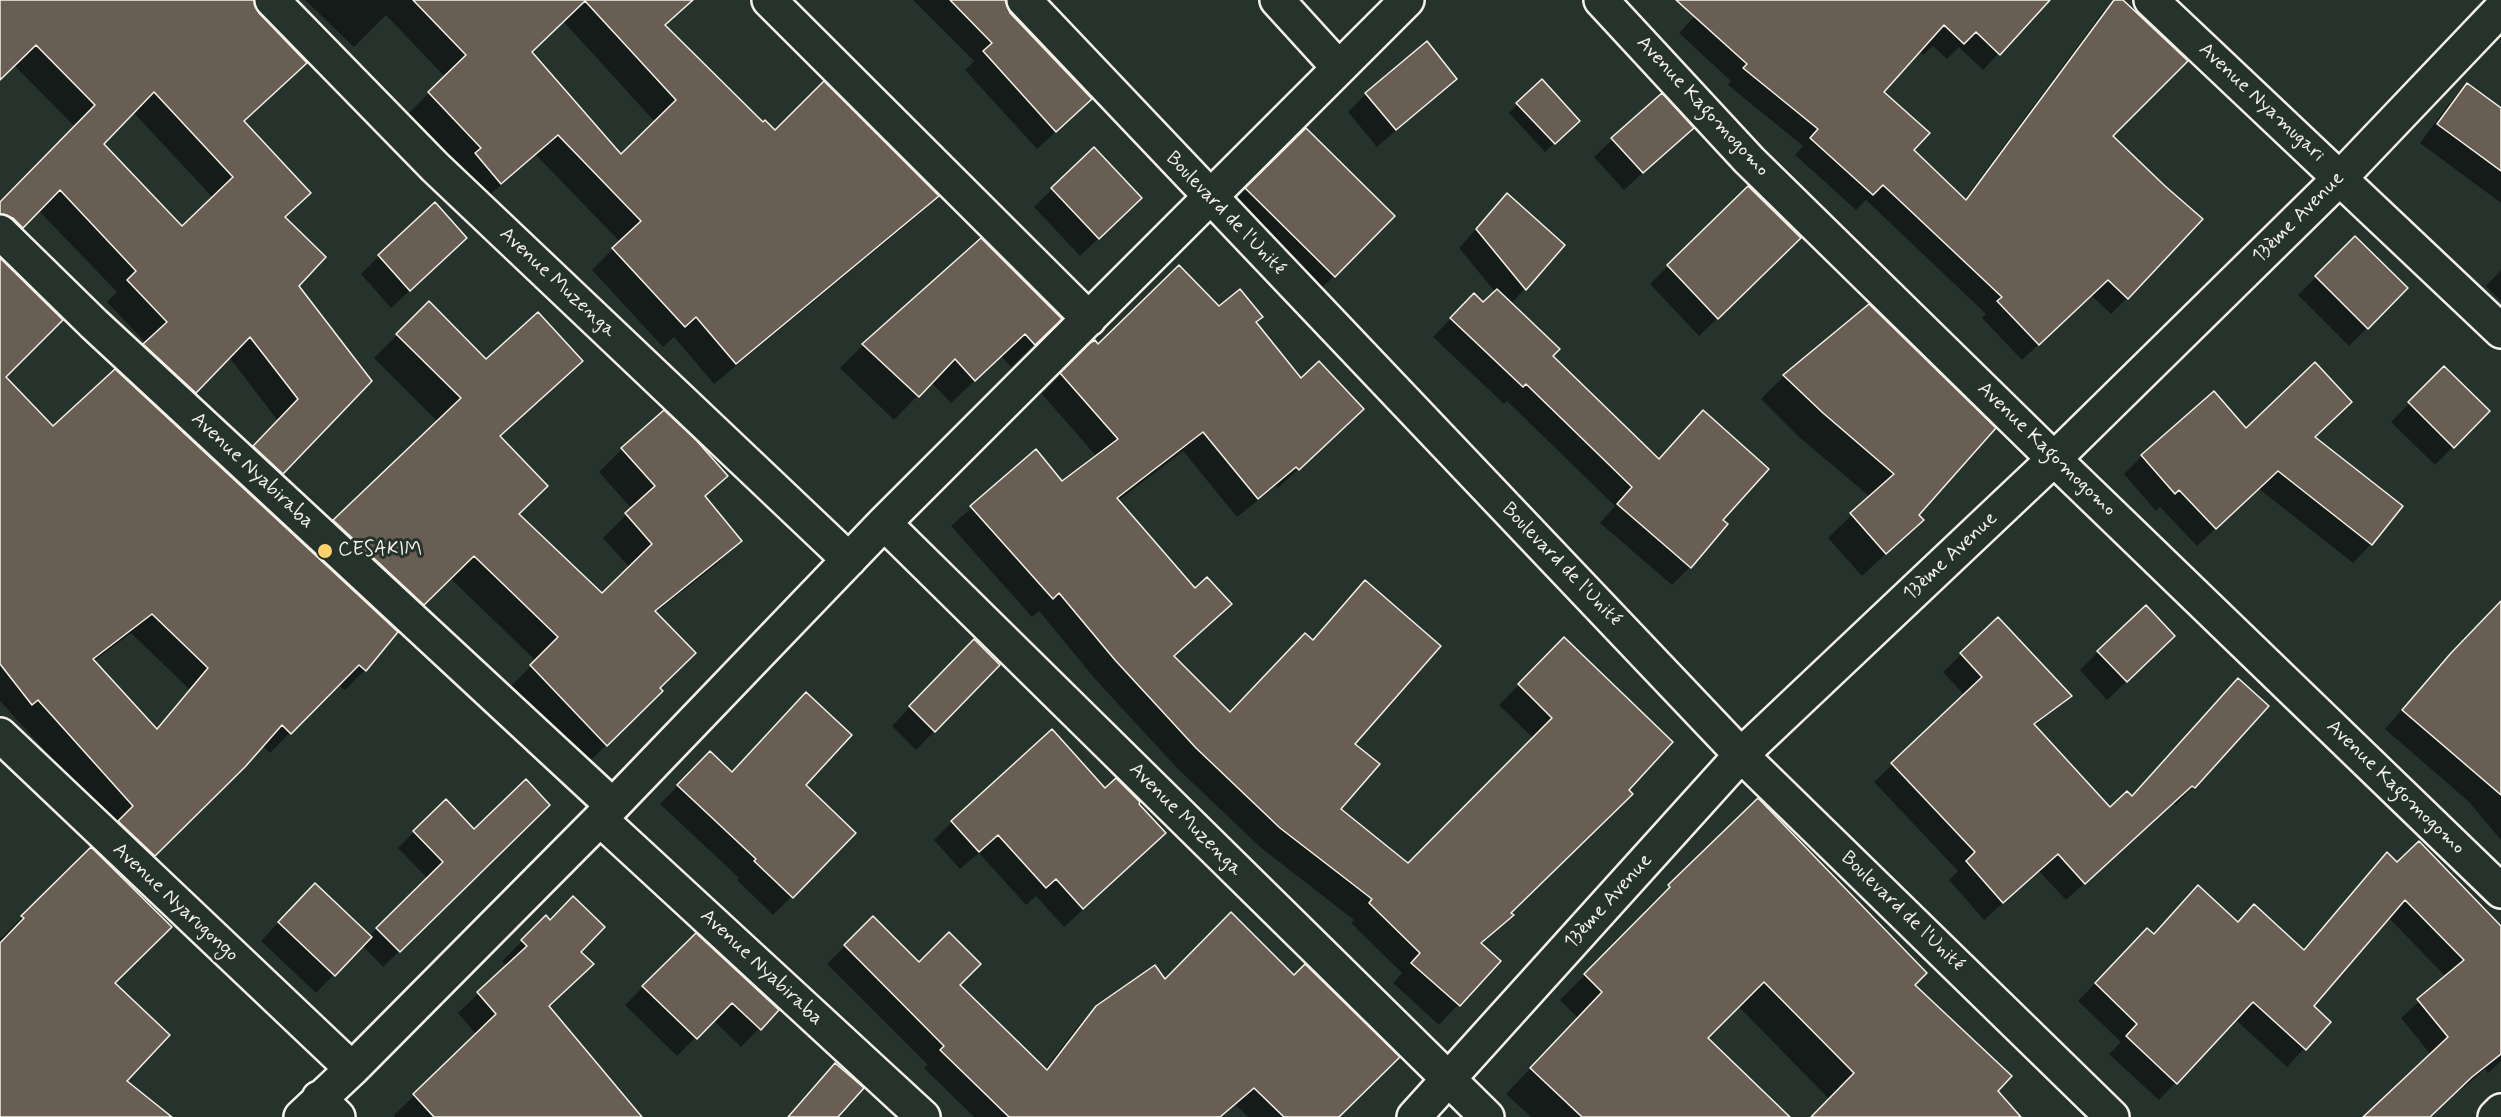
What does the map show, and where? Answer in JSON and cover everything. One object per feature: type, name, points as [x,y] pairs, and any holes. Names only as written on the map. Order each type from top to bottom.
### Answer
[{"type":"street","name":"Avenue Muzenga","points":[[272,0],[435,167],[849,560]]},
{"type":"street","points":[[770,0],[1089,319]]},
{"type":"street","name":"Boulevard de l'Unité","points":[[1024,0],[1741,755],[2099,1113]]},
{"type":"street","points":[[1277,0],[1339,68]]},
{"type":"street","points":[[319,1111],[352,1069],[606,812],[884,523],[1407,0]]},
{"type":"street","name":"Avenue Kagomogomo","points":[[1601,0],[1749,160],[2054,459],[2501,891]]},
{"type":"street","name":"Avenue Nyamugari","points":[[2151,0],[2501,331]]},
{"type":"street","name":"13ème Avenue","points":[[1414,1117],[1450,1080],[1741,755],[2054,459],[2340,178],[2501,9]]},
{"type":"street","name":"Avenue Nyabiraba","points":[[0,232],[922,1117]]},
{"type":"street","name":"Avenue Muzenga","points":[[884,523],[1487,1117]]},
{"type":"street","name":"Avenue Nyarugongo","points":[[0,735],[352,1069]]},
{"type":"street","points":[[2495,1117],[2501,1111]]},
{"type":"building","points":[[0,0],[254,0],[259,13],[307,63],[244,121],[311,193],[285,217],[326,257],[299,286],[372,381],[283,474],[253,446],[298,399],[250,337],[196,393],[143,344],[167,322],[127,280],[136,271],[60,190],[23,228],[13,218],[0,214],[0,202],[95,105],[36,45],[0,80]],"holes":[[[154,92],[233,177],[182,226],[104,144]]]},
{"type":"building","points":[[413,0],[693,0],[665,25],[763,122],[765,120],[775,130],[824,81],[939,196],[736,364],[696,317],[685,327],[612,248],[641,221],[558,135],[501,184],[475,153],[481,148],[428,92],[466,55]],"holes":[[[585,1],[676,100],[621,154],[532,52]]]},
{"type":"building","points":[[950,0],[1005,0],[1010,13],[1092,99],[1056,132],[983,51],[992,43]]},
{"type":"building","points":[[1676,0],[2050,0],[2000,55],[1976,32],[1964,44],[1944,25],[1884,92],[1930,133],[1914,150],[1966,200],[2114,0],[2123,0],[2188,61],[2113,136],[2203,219],[2128,299],[2108,280],[2039,345],[1997,301],[2002,297],[1883,185],[1873,195],[1810,138],[1818,129],[1743,68],[1747,64]]},
{"type":"building","points":[[1427,41],[1457,79],[1396,130],[1365,93]]},
{"type":"building","points":[[1542,79],[1580,121],[1555,144],[1516,103]]},
{"type":"building","points":[[2467,83],[2501,108],[2501,171],[2437,124]]},
{"type":"building","points":[[1662,93],[1694,128],[1643,173],[1611,138]]},
{"type":"building","points":[[1306,128],[1395,216],[1335,277],[1245,188]]},
{"type":"building","points":[[1094,147],[1142,198],[1099,239],[1051,188]]},
{"type":"building","points":[[1748,186],[1801,238],[1718,319],[1667,265]]},
{"type":"building","points":[[1507,193],[1565,245],[1526,290],[1476,229]]},
{"type":"building","points":[[435,202],[467,238],[410,291],[378,255]]},
{"type":"building","points":[[2355,236],[2408,288],[2368,329],[2315,276]]},
{"type":"building","points":[[981,238],[1062,319],[1035,345],[1025,334],[975,381],[955,359],[919,397],[862,344]]},
{"type":"building","points":[[0,258],[63,320],[6,377],[53,426],[115,369],[398,632],[366,671],[359,665],[291,734],[282,725],[245,767],[155,856],[118,821],[133,806],[38,700],[32,705],[0,664]],"holes":[[[152,614],[208,668],[157,729],[93,659]]]},
{"type":"building","points":[[1179,265],[1219,306],[1240,289],[1263,317],[1256,322],[1301,378],[1319,361],[1364,409],[1299,470],[1296,467],[1258,499],[1203,432],[1117,498],[1195,588],[1207,577],[1232,604],[1174,656],[1230,712],[1305,633],[1313,640],[1365,580],[1441,646],[1355,744],[1380,764],[1341,809],[1408,863],[1552,718],[1518,684],[1564,637],[1673,742],[1629,790],[1633,794],[1511,913],[1514,915],[1481,943],[1501,961],[1460,1006],[1411,963],[1420,953],[1369,903],[1372,899],[1280,828],[1196,748],[1115,660],[1059,593],[1053,599],[970,506],[1036,449],[1062,481],[1118,439],[1060,373],[1090,343],[1095,340],[1098,344]]},
{"type":"building","points":[[1497,289],[1560,349],[1553,356],[1659,459],[1703,410],[1769,469],[1723,520],[1728,524],[1691,568],[1617,504],[1632,487],[1526,384],[1523,387],[1450,318],[1474,293],[1483,302]]},
{"type":"building","points":[[429,301],[486,359],[538,312],[583,361],[500,436],[548,486],[519,514],[602,593],[652,544],[625,513],[655,486],[621,448],[664,410],[696,440],[728,476],[705,496],[742,541],[655,611],[696,653],[660,688],[663,691],[607,746],[530,665],[558,637],[474,556],[424,605],[333,520],[461,398],[396,334]]},
{"type":"building","points":[[1869,304],[1996,428],[1919,515],[1924,520],[1886,554],[1850,513],[1894,474],[1783,375]]},
{"type":"building","points":[[2315,362],[2352,402],[2315,437],[2403,506],[2372,545],[2278,471],[2216,529],[2179,490],[2175,494],[2141,455],[2214,391],[2246,428]]},
{"type":"building","points":[[2444,366],[2490,411],[2454,448],[2408,402]]},
{"type":"building","points":[[2501,601],[2501,795],[2402,710],[2451,653]]},
{"type":"building","points":[[2146,605],[2175,636],[2127,682],[2097,651]]},
{"type":"building","points":[[1998,617],[2072,696],[2034,724],[2110,807],[2127,791],[2132,796],[2238,678],[2269,706],[2195,788],[2192,786],[2085,884],[2058,854],[2003,903],[1966,861],[1975,852],[1891,763],[1982,677],[1960,653]]},
{"type":"building","points":[[974,639],[1000,665],[935,732],[909,706]]},
{"type":"building","points":[[806,692],[852,735],[806,785],[856,833],[793,898],[754,861],[756,859],[677,785],[710,751],[732,772]]},
{"type":"building","points":[[1052,729],[1105,788],[1116,778],[1166,833],[1083,909],[1056,879],[1046,888],[998,835],[979,852],[951,821]]},
{"type":"building","points":[[526,779],[550,805],[400,952],[376,928],[443,862],[413,831],[446,799],[474,829]]},
{"type":"building","points":[[1758,798],[1927,973],[1915,985],[2012,1076],[1998,1091],[2021,1117],[1811,1117],[1854,1073],[1764,982],[1708,1038],[1790,1117],[1582,1117],[1530,1068],[1602,992],[1584,974],[1670,887],[1668,885]]},
{"type":"building","points":[[2419,841],[2501,926],[2501,1054],[2472,1077],[2430,1117],[2363,1117],[2448,1037],[2417,999],[2464,960],[2405,900],[2314,1006],[2331,1022],[2306,1050],[2253,1002],[2177,1084],[2126,1036],[2137,1024],[2095,983],[2147,928],[2154,934],[2198,885],[2238,922],[2254,904],[2304,950],[2387,852],[2397,862]]},
{"type":"building","points":[[91,847],[172,927],[115,983],[170,1035],[127,1081],[172,1117],[0,1117],[0,943],[24,918],[21,916]]},
{"type":"building","points":[[315,883],[372,937],[335,976],[278,922]]},
{"type":"building","points":[[573,896],[605,927],[581,952],[594,964],[549,1006],[642,1117],[434,1117],[413,1094],[496,1014],[477,992],[527,946],[521,940],[546,915],[550,920]]},
{"type":"building","points":[[1231,912],[1294,975],[1305,964],[1400,1057],[1339,1117],[1284,1117],[1254,1088],[1220,1117],[1009,1117],[940,1050],[944,1046],[844,945],[873,916],[919,962],[949,932],[981,964],[960,985],[1047,1070],[1096,1006],[1155,965],[1165,979]]},
{"type":"building","points":[[696,933],[779,1010],[761,1030],[732,1003],[697,1039],[642,986]]},
{"type":"building","points":[[835,1063],[864,1088],[838,1117],[788,1117]]},
{"type":"place","name":"CESAKIM","points":[[325,551]]}]
